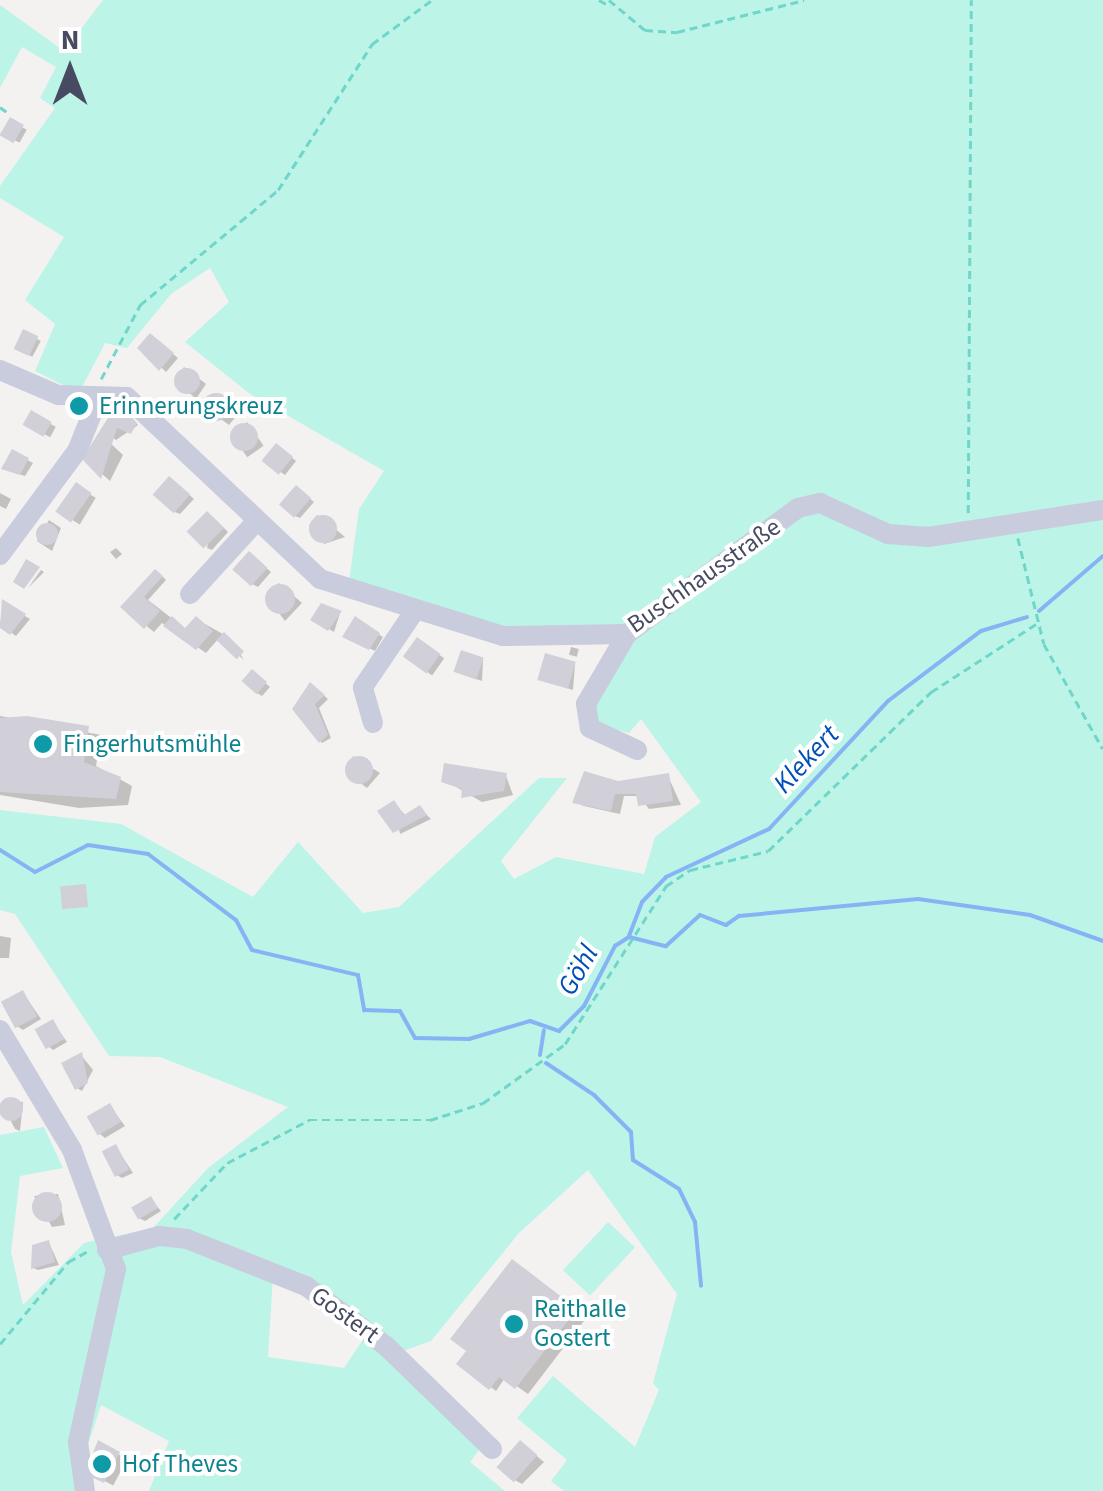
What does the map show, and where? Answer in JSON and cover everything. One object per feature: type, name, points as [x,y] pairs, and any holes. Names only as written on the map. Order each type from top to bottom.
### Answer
[{"type":"street","points":[[0,370],[58,395],[98,400],[77,451],[0,555]]},
{"type":"street","name":"Buschhausstraße","points":[[98,400],[127,397],[305,572],[414,612],[503,636],[627,634],[798,508],[839,506],[902,536],[1017,526],[1103,510]]},
{"type":"street","points":[[190,594],[254,524]]},
{"type":"street","points":[[373,723],[363,687],[414,612]]},
{"type":"street","points":[[627,634],[586,704],[590,728],[638,750]]},
{"type":"street","points":[[0,1030],[72,1150],[106,1250],[113,1300],[78,1442],[85,1491]]},
{"type":"street","points":[[106,1250],[159,1236]]},
{"type":"street","name":"Gostert","points":[[159,1236],[337,1304],[492,1449]]},
{"type":"path","points":[[98,400],[103,363],[140,305],[278,190],[372,44],[432,0]]},
{"type":"path","points":[[598,0],[610,3],[645,30],[748,18],[804,0]]},
{"type":"path","points":[[968,512],[971,0]]},
{"type":"path","points":[[0,107],[8,112]]},
{"type":"path","points":[[1017,526],[1036,624],[1103,749]]},
{"type":"path","points":[[159,1236],[227,1163],[309,1120],[430,1120],[483,1103],[565,1044],[666,886],[690,870],[768,852],[931,692],[1036,624]]},
{"type":"path","points":[[0,1344],[68,1262],[106,1250]]},
{"type":"green space","points":[[103,0],[1103,0],[1103,1491],[564,1491],[551,1481],[567,1460],[517,1418],[553,1376],[635,1447],[659,1390],[653,1383],[677,1294],[588,1170],[519,1233],[431,1341],[403,1351],[312,1278],[273,1277],[268,1357],[344,1368],[366,1335],[479,1450],[470,1462],[505,1491],[149,1491],[169,1441],[101,1405],[84,1457],[89,1491],[0,1491],[0,1135],[44,1127],[63,1168],[20,1176],[11,1252],[23,1305],[84,1243],[153,1228],[208,1168],[288,1107],[160,1057],[109,1056],[15,914],[0,910],[0,810],[121,824],[253,897],[298,842],[363,913],[399,907],[539,778],[567,778],[501,861],[514,879],[556,857],[644,874],[655,837],[701,802],[641,719],[629,733],[598,725],[595,703],[633,643],[505,628],[349,581],[359,509],[384,471],[250,394],[185,342],[229,302],[210,268],[171,294],[127,348],[105,343],[79,393],[35,371],[55,324],[25,300],[64,237],[0,198],[0,186],[55,108],[40,98],[56,67],[22,47],[0,88],[0,5],[64,51]]},
{"type":"green space","points":[[608,1222],[635,1247],[590,1296],[563,1270]]},
{"type":"building","points":[[10,117],[24,125],[13,143],[0,135]]},
{"type":"building","points":[[23,329],[38,336],[29,356],[14,349]]},
{"type":"building","points":[[150,333],[174,353],[159,371],[137,348]]},
{"type":"building","points":[[187,368],[196,372],[200,381],[196,390],[187,394],[178,390],[174,381],[178,372]]},
{"type":"building","points":[[216,393],[226,397],[230,407],[226,417],[216,421],[206,417],[202,407],[206,397]]},
{"type":"building","points":[[118,402],[137,423],[131,434],[117,428],[101,479],[82,459]]},
{"type":"building","points":[[31,410],[52,422],[43,437],[22,425]]},
{"type":"building","points":[[244,423],[254,427],[258,437],[254,447],[244,451],[234,447],[230,437],[234,427]]},
{"type":"building","points":[[276,443],[293,457],[279,475],[262,461]]},
{"type":"building","points":[[12,449],[29,458],[20,475],[1,469]]},
{"type":"building","points":[[169,476],[190,494],[174,513],[153,495]]},
{"type":"building","points":[[76,482],[92,493],[71,522],[55,511]]},
{"type":"building","points":[[296,485],[311,498],[294,518],[279,505]]},
{"type":"building","points":[[207,511],[224,528],[203,548],[186,532]]},
{"type":"building","points":[[323,515],[333,519],[337,529],[333,539],[323,543],[313,539],[309,529],[313,519]]},
{"type":"building","points":[[43,523],[51,523],[58,534],[51,545],[43,545],[36,538],[36,530]]},
{"type":"building","points":[[249,551],[268,568],[251,586],[232,570]]},
{"type":"building","points":[[26,559],[40,567],[24,589],[13,582]]},
{"type":"building","points":[[155,569],[163,576],[144,597],[160,611],[144,629],[120,607]]},
{"type":"building","points":[[280,584],[291,588],[295,599],[291,610],[280,614],[269,610],[265,599],[269,588]]},
{"type":"building","points":[[2,599],[26,614],[10,635],[0,628]]},
{"type":"building","points":[[321,603],[342,611],[328,631],[310,620]]},
{"type":"building","points":[[172,616],[185,628],[196,616],[213,631],[196,650],[163,626]]},
{"type":"building","points":[[355,616],[380,633],[369,650],[342,637]]},
{"type":"building","points":[[224,632],[244,651],[237,659],[216,640]]},
{"type":"building","points":[[417,637],[440,654],[426,673],[403,656]]},
{"type":"building","points":[[461,650],[484,658],[476,680],[454,672]]},
{"type":"building","points":[[545,653],[576,662],[568,689],[537,680]]},
{"type":"building","points":[[252,669],[267,682],[257,694],[242,681]]},
{"type":"building","points":[[310,682],[325,695],[315,704],[328,735],[319,743],[292,709]]},
{"type":"building","name":"Fingerhutsmühle","points":[[27,716],[89,726],[84,762],[121,777],[116,799],[0,792],[0,718]]},
{"type":"building","points":[[359,756],[369,760],[373,770],[369,780],[359,784],[349,780],[345,770],[349,760]]},
{"type":"building","points":[[444,763],[507,773],[504,791],[461,798],[462,789],[441,782]]},
{"type":"building","points":[[584,771],[618,781],[669,773],[673,801],[638,806],[636,794],[615,794],[611,811],[572,803]]},
{"type":"building","points":[[394,800],[404,815],[420,805],[427,815],[393,833],[377,811]]},
{"type":"building","points":[[86,884],[88,907],[62,909],[60,886]]},
{"type":"building","points":[[23,990],[37,1016],[15,1028],[1,1002]]},
{"type":"building","points":[[53,1019],[64,1039],[46,1049],[35,1029]]},
{"type":"building","points":[[82,1052],[88,1083],[75,1090],[61,1063]]},
{"type":"building","points":[[11,1097],[20,1100],[20,1118],[11,1121],[2,1118],[-1,1109],[2,1100]]},
{"type":"building","points":[[110,1103],[121,1122],[98,1136],[87,1116]]},
{"type":"building","points":[[116,1144],[129,1170],[115,1177],[102,1151]]},
{"type":"building","points":[[47,1192],[57,1197],[62,1207],[57,1217],[47,1222],[37,1217],[32,1207],[37,1197]]},
{"type":"building","points":[[151,1196],[158,1208],[138,1220],[131,1208]]},
{"type":"building","points":[[49,1240],[55,1262],[31,1269],[32,1245]]},
{"type":"building","name":"Reithalle Gostert","points":[[512,1259],[577,1309],[515,1389],[499,1377],[489,1390],[456,1364],[466,1351],[450,1339]]},
{"type":"building","name":"Hof Theves","points":[[98,1440],[120,1452],[104,1483],[85,1474]]},
{"type":"building","points":[[520,1440],[537,1455],[514,1482],[496,1467]]},
{"type":"waterway","name":"Klekert","points":[[1039,611],[1103,556]]},
{"type":"waterway","name":"Klekert","points":[[629,936],[642,902],[666,877],[769,829],[888,701],[981,631],[1027,617]]},
{"type":"waterway","name":"Göhl","points":[[0,850],[35,872],[88,845],[148,854],[236,920],[252,950],[358,975],[364,1010],[400,1011],[415,1038],[469,1039],[530,1021],[559,1031],[584,1006],[615,946],[629,937],[666,946],[700,915],[726,925],[739,916],[918,899],[1030,915],[1103,941]]},
{"type":"waterway","points":[[540,1055],[544,1030]]},
{"type":"waterway","points":[[546,1063],[594,1095],[631,1132],[633,1160],[679,1189],[695,1222],[701,1286]]},
{"type":"place","name":"Erinnerungskreuz","points":[[79,406]]},
{"type":"place","name":"Fingerhutsmühle","points":[[43,744]]},
{"type":"place","name":"Reithalle Gostert","points":[[514,1324]]},
{"type":"place","name":"Hof Theves","points":[[102,1464]]}]
